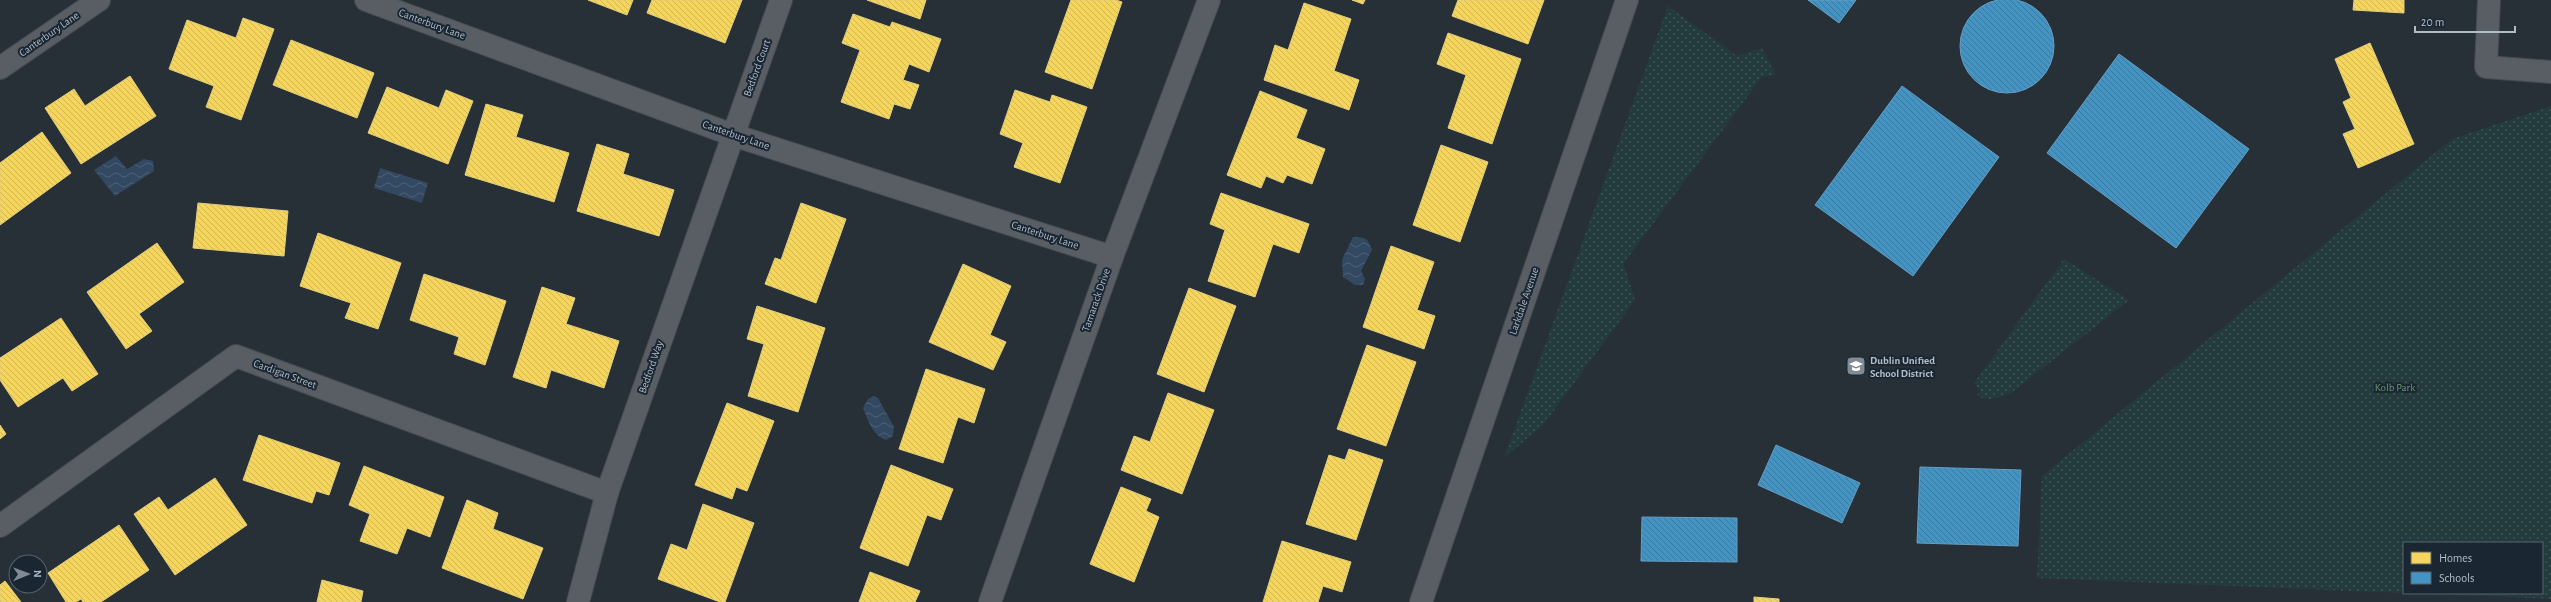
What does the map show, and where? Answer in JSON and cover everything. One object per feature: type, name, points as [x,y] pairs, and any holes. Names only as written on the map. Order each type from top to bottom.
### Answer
[{"type":"street","name":"Canterbury Lane","points":[[0,68],[99,0]]},
{"type":"street","name":"Bedford Court","points":[[732,135],[782,0]]},
{"type":"street","name":"Tamarack Drive","points":[[990,602],[1112,257],[1209,0]]},
{"type":"street","name":"Larkdale Avenue","points":[[1421,602],[1627,0]]},
{"type":"street","points":[[2489,0],[2486,67],[2551,72]]},
{"type":"street","name":"Canterbury Lane","points":[[376,2],[732,135],[1112,257]]},
{"type":"street","name":"Bedford Way","points":[[578,602],[607,493],[732,135]]},
{"type":"street","name":"Cardigan Street","points":[[0,526],[236,356],[607,493]]},
{"type":"green space","points":[[1668,6],[1737,56],[1762,48],[1776,75],[1762,77],[1626,260],[1624,265],[1635,300],[1544,424],[1504,458]]},
{"type":"green space","name":"Kolb Park","points":[[2551,106],[2551,599],[2436,594],[2543,594],[2543,542],[2403,542],[2403,593],[2037,578],[2042,476],[2452,139]]},
{"type":"green space","points":[[2064,259],[2129,300],[2011,393],[1990,399],[1977,396],[1980,391],[1974,383]]},
{"type":"water","points":[[116,156],[127,169],[144,159],[153,161],[154,171],[115,196],[94,170]]},
{"type":"water","points":[[380,168],[428,183],[422,203],[374,188]]},
{"type":"water","points":[[1353,237],[1366,239],[1372,250],[1361,271],[1365,279],[1363,285],[1355,285],[1343,277],[1342,260]]},
{"type":"water","points":[[873,396],[878,398],[894,427],[893,436],[886,440],[877,435],[874,431],[863,408],[868,399]]},
{"type":"building: Homes","points":[[588,0],[633,0],[627,15]]},
{"type":"building: Homes","points":[[652,0],[742,0],[725,43],[647,13]]},
{"type":"building: Homes","points":[[867,0],[926,0],[920,19]]},
{"type":"building: Homes","points":[[1071,0],[1116,0],[1122,2],[1092,89],[1045,72]]},
{"type":"building: Homes","points":[[1352,0],[1365,0],[1363,4]]},
{"type":"building: Homes","points":[[1458,0],[1544,0],[1528,44],[1452,16]]},
{"type":"building: Homes","points":[[2354,0],[2404,0],[2404,13],[2353,10]]},
{"type":"building: Homes","points":[[1304,3],[1351,19],[1334,71],[1359,80],[1349,110],[1264,80],[1275,45],[1288,50]]},
{"type":"building: Homes","points":[[853,14],[890,27],[892,22],[941,39],[929,72],[909,64],[903,80],[919,85],[910,109],[894,104],[889,119],[841,102],[860,50],[842,43]]},
{"type":"building: Homes","points":[[243,18],[274,29],[241,120],[206,107],[214,86],[169,69],[187,20],[236,38]]},
{"type":"building: Homes","points":[[1448,33],[1521,59],[1492,144],[1448,128],[1466,75],[1437,64]]},
{"type":"building: Homes","points":[[291,40],[374,73],[357,118],[273,85]]},
{"type":"building: Homes","points":[[2370,43],[2414,144],[2358,168],[2343,134],[2355,129],[2343,102],[2351,98],[2335,59]]},
{"type":"building: Homes","points":[[130,76],[156,116],[81,164],[45,108],[74,89],[85,106]]},
{"type":"building: Homes","points":[[387,87],[439,108],[446,90],[473,101],[448,164],[368,133]]},
{"type":"building: Homes","points":[[1015,90],[1050,102],[1052,95],[1087,107],[1060,183],[1014,167],[1023,143],[1000,134]]},
{"type":"building: Homes","points":[[1260,91],[1307,110],[1296,138],[1325,149],[1312,184],[1287,175],[1283,183],[1266,176],[1261,188],[1227,175]]},
{"type":"building: Homes","points":[[486,104],[523,115],[516,137],[569,153],[554,202],[465,175]]},
{"type":"building: Homes","points":[[42,132],[71,173],[0,225],[0,163]]},
{"type":"building: Homes","points":[[597,144],[629,154],[623,174],[674,190],[659,236],[577,211]]},
{"type":"building: Homes","points":[[1441,145],[1488,162],[1460,242],[1413,225]]},
{"type":"building: Homes","points":[[1221,193],[1309,224],[1299,253],[1273,244],[1255,297],[1208,281],[1225,230],[1210,224]]},
{"type":"building: Homes","points":[[198,203],[288,211],[284,256],[193,248]]},
{"type":"building: Homes","points":[[801,203],[846,219],[816,303],[765,284],[775,258],[781,260]]},
{"type":"building: Homes","points":[[318,233],[401,263],[378,329],[345,318],[351,303],[300,286]]},
{"type":"building: Homes","points":[[157,243],[184,282],[139,314],[152,331],[126,349],[87,292]]},
{"type":"building: Homes","points":[[1391,246],[1434,262],[1417,310],[1435,316],[1424,349],[1363,327]]},
{"type":"building: Homes","points":[[963,264],[1011,286],[990,335],[1006,342],[993,370],[929,342]]},
{"type":"building: Homes","points":[[424,274],[506,301],[485,365],[454,354],[459,337],[410,320]]},
{"type":"building: Homes","points":[[542,287],[575,298],[566,324],[619,341],[604,388],[551,370],[546,388],[513,377]]},
{"type":"building: Homes","points":[[1189,288],[1236,306],[1204,392],[1157,374]]},
{"type":"building: Homes","points":[[757,306],[825,328],[798,412],[748,396],[764,344],[747,339]]},
{"type":"building: Homes","points":[[61,318],[98,374],[72,391],[63,378],[18,407],[0,380],[0,358]]},
{"type":"building: Homes","points":[[1367,345],[1416,362],[1386,446],[1337,429]]},
{"type":"building: Homes","points":[[926,369],[985,389],[974,423],[958,417],[943,463],[899,449]]},
{"type":"building: Homes","points":[[1168,393],[1214,410],[1182,494],[1121,470],[1134,436],[1150,442]]},
{"type":"building: Homes","points":[[727,403],[774,421],[747,491],[736,487],[732,499],[695,485]]},
{"type":"building: Homes","points":[[0,425],[6,434],[0,439]]},
{"type":"building: Homes","points":[[259,435],[340,463],[329,495],[316,491],[312,503],[243,480]]},
{"type":"building: Homes","points":[[1349,449],[1383,460],[1356,540],[1306,524],[1329,455],[1345,460]]},
{"type":"building: Homes","points":[[891,465],[953,489],[941,520],[927,515],[908,566],[860,548]]},
{"type":"building: Homes","points":[[364,466],[444,497],[430,537],[407,528],[397,554],[360,541],[370,514],[349,505]]},
{"type":"building: Homes","points":[[215,478],[247,525],[175,575],[134,514],[159,497],[168,510]]},
{"type":"building: Homes","points":[[1121,487],[1151,499],[1146,511],[1159,517],[1134,582],[1090,564]]},
{"type":"building: Homes","points":[[467,500],[498,513],[493,529],[543,548],[523,599],[442,568]]},
{"type":"building: Homes","points":[[703,504],[754,523],[725,602],[720,602],[658,579],[671,544],[687,550]]},
{"type":"building: Homes","points":[[119,525],[149,570],[101,602],[83,602],[81,599],[76,602],[66,602],[48,573]]},
{"type":"building: Homes","points":[[1282,541],[1351,562],[1342,592],[1323,586],[1318,602],[1263,602]]},
{"type":"building: Homes","points":[[870,572],[920,591],[915,602],[859,602]]},
{"type":"building: Homes","points":[[322,580],[363,591],[361,602],[317,602]]},
{"type":"building: Homes","points":[[5,581],[8,585],[8,594],[15,594],[21,602],[0,602],[0,585]]},
{"type":"building: Homes","points":[[1754,597],[1779,599],[1779,602],[1754,602]]},
{"type":"building: Schools","points":[[1998,-1],[2016,-1],[2025,2],[2041,12],[2051,28],[2054,37],[2054,55],[2051,64],[2041,80],[2025,90],[2016,93],[1998,93],[1989,90],[1973,80],[1963,64],[1960,55],[1960,37],[1963,28],[1973,12],[1989,2]]},
{"type":"building: Schools","points":[[1808,0],[1856,0],[1839,23]]},
{"type":"building: Schools","points":[[2119,54],[2249,149],[2176,248],[2047,153]]},
{"type":"building: Schools","points":[[1902,86],[1999,157],[1913,276],[1815,205]]},
{"type":"building: Schools","points":[[1776,445],[1860,483],[1842,523],[1758,485]]},
{"type":"building: Schools","points":[[1920,467],[2021,470],[2018,546],[1917,543]]},
{"type":"building: Schools","points":[[1642,517],[1737,518],[1737,562],[1641,561]]},
{"type":"place","name":"Dublin Unified School District","points":[[1856,366]]}]
